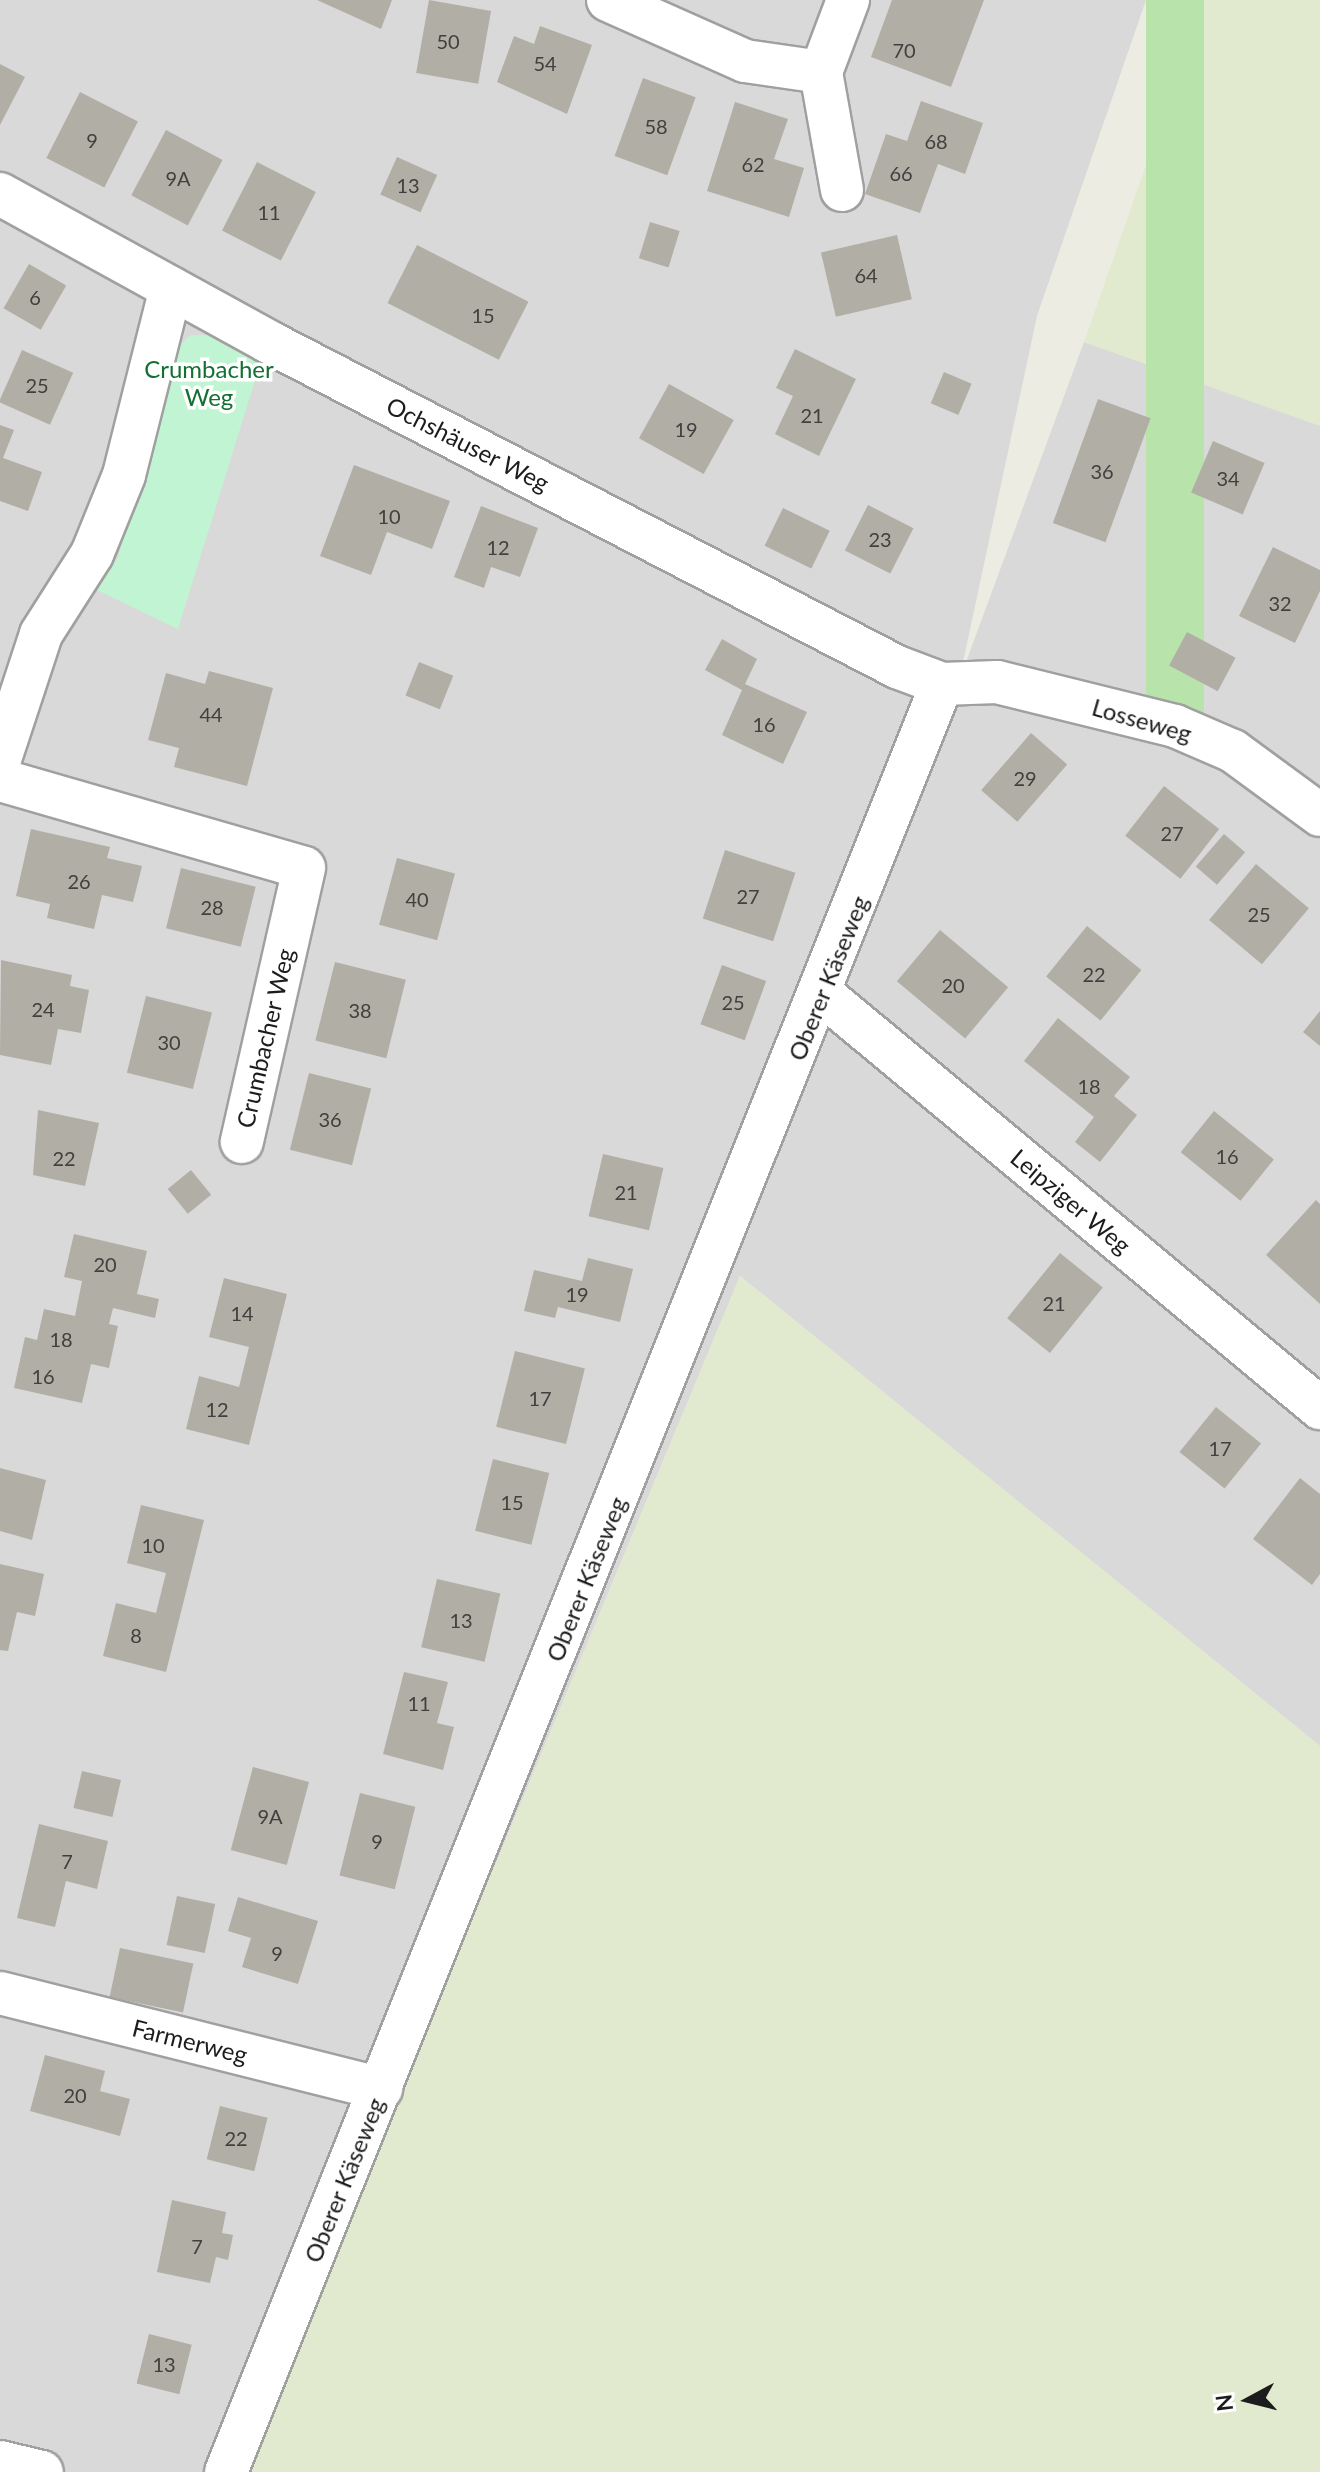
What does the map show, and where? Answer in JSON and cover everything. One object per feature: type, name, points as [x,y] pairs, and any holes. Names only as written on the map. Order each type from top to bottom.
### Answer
[{"type":"street","points":[[608,0],[745,61],[821,72]]},
{"type":"street","points":[[842,190],[821,72],[848,0]]},
{"type":"street","name":"Ochshäuser Weg","points":[[0,194],[171,288],[942,684]]},
{"type":"street","points":[[0,759],[41,634],[92,554],[124,475],[171,288]]},
{"type":"street","name":"Losseweg","points":[[942,684],[997,682],[1175,726],[1233,751],[1320,815]]},
{"type":"street","name":"Oberer Käseweg","points":[[226,2472],[822,994],[942,684]]},
{"type":"street","name":"Crumbacher Weg","points":[[0,780],[304,868],[242,1142]]},
{"type":"street","name":"Leipziger Weg","points":[[822,994],[1320,1408]]},
{"type":"street","name":"Farmerweg","points":[[0,1993],[381,2089]]},
{"type":"street","points":[[0,2462],[42,2472]]},
{"type":"shaded area","points":[[0,0],[1146,0],[1037,316],[959,681],[1084,342],[1320,425],[1320,1746],[740,1276],[243,2472],[0,2472]]},
{"type":"green space","points":[[1146,0],[1204,0],[1204,714],[1146,714]]},
{"type":"green space","points":[[1204,0],[1320,0],[1320,426],[1084,342]]},
{"type":"green space","name":"Crumbacher Weg","points":[[191,335],[218,335],[262,358],[178,629],[97,590],[118,557],[172,352]]},
{"type":"green space","points":[[740,1276],[1320,1746],[1320,2472],[243,2472]]},
{"type":"building","points":[[317,0],[392,0],[381,29]]},
{"type":"building","points":[[429,0],[491,11],[478,84],[416,73]]},
{"type":"building","points":[[892,0],[984,0],[951,87],[871,57]]},
{"type":"building","points":[[540,26],[592,45],[567,114],[497,82],[514,36],[534,44]]},
{"type":"building","points":[[0,64],[25,77],[0,125]]},
{"type":"building","points":[[643,78],[696,97],[667,175],[615,156]]},
{"type":"building","points":[[80,92],[138,122],[104,187],[46,158]]},
{"type":"building","points":[[921,101],[983,123],[965,174],[938,164],[920,213],[865,194],[886,134],[907,141]]},
{"type":"building","points":[[735,102],[788,119],[774,159],[804,168],[789,217],[707,191]]},
{"type":"building","points":[[166,130],[223,160],[188,225],[131,195]]},
{"type":"building","points":[[397,157],[437,175],[421,212],[380,194]]},
{"type":"building","points":[[257,162],[316,192],[281,261],[222,231]]},
{"type":"building","points":[[650,222],[680,231],[669,267],[639,258]]},
{"type":"building","points":[[897,235],[912,299],[836,317],[821,253]]},
{"type":"building","points":[[417,245],[528,302],[499,360],[387,303]]},
{"type":"building","points":[[29,264],[66,286],[41,330],[4,308]]},
{"type":"building","points":[[795,349],[856,379],[819,456],[775,434],[793,396],[776,388]]},
{"type":"building","points":[[22,350],[73,373],[50,425],[0,403]]},
{"type":"building","points":[[944,372],[972,384],[958,415],[931,403]]},
{"type":"building","points":[[669,384],[734,420],[704,474],[639,438]]},
{"type":"building","points":[[1098,399],[1151,418],[1105,542],[1053,523]]},
{"type":"building","points":[[0,425],[14,430],[3,458],[42,472],[28,511],[0,501]]},
{"type":"building","points":[[1213,441],[1265,463],[1243,514],[1191,493]]},
{"type":"building","points":[[354,465],[450,501],[432,549],[387,532],[371,575],[320,556]]},
{"type":"building","points":[[868,505],[913,528],[890,574],[845,550]]},
{"type":"building","points":[[481,506],[538,528],[520,577],[491,567],[484,588],[454,577]]},
{"type":"building","points":[[783,508],[830,531],[811,569],[765,546]]},
{"type":"building","points":[[1273,547],[1320,570],[1320,591],[1295,643],[1239,616]]},
{"type":"building","points":[[1187,632],[1236,658],[1218,691],[1169,666]]},
{"type":"building","points":[[722,639],[757,659],[745,684],[807,712],[783,764],[722,735],[742,690],[705,670]]},
{"type":"building","points":[[419,662],[453,676],[440,709],[406,695]]},
{"type":"building","points":[[209,671],[273,688],[247,786],[174,767],[179,748],[148,740],[166,673],[205,684]]},
{"type":"building","points":[[1031,733],[1067,764],[1017,822],[981,790]]},
{"type":"building","points":[[1164,786],[1219,829],[1180,879],[1125,836]]},
{"type":"building","points":[[31,829],[110,847],[107,858],[142,866],[133,902],[102,895],[94,929],[47,918],[50,904],[16,896]]},
{"type":"building","points":[[1224,834],[1245,852],[1217,885],[1196,866]]},
{"type":"building","points":[[725,850],[795,873],[773,941],[703,918]]},
{"type":"building","points":[[397,858],[455,874],[437,940],[379,925]]},
{"type":"building","points":[[1256,864],[1309,908],[1262,964],[1209,920]]},
{"type":"building","points":[[181,868],[256,887],[241,947],[166,928]]},
{"type":"building","points":[[1087,926],[1141,970],[1100,1021],[1046,977]]},
{"type":"building","points":[[940,930],[1008,987],[965,1039],[897,981]]},
{"type":"building","points":[[1,960],[72,975],[70,986],[89,990],[81,1033],[58,1029],[51,1065],[0,1055]]},
{"type":"building","points":[[335,962],[406,980],[386,1058],[315,1041]]},
{"type":"building","points":[[722,965],[766,981],[745,1040],[700,1024]]},
{"type":"building","points":[[146,996],[212,1012],[193,1089],[127,1073]]},
{"type":"building","points":[[1320,1011],[1320,1046],[1303,1032]]},
{"type":"building","points":[[1058,1018],[1130,1077],[1114,1096],[1137,1115],[1100,1162],[1075,1142],[1094,1117],[1024,1061]]},
{"type":"building","points":[[309,1073],[371,1088],[352,1165],[290,1150]]},
{"type":"building","points":[[38,1110],[99,1123],[85,1186],[33,1175]]},
{"type":"building","points":[[1214,1111],[1274,1159],[1240,1201],[1181,1152]]},
{"type":"building","points":[[603,1154],[663,1168],[649,1230],[589,1216]]},
{"type":"building","points":[[191,1170],[211,1195],[188,1214],[168,1189]]},
{"type":"building","points":[[1316,1200],[1320,1204],[1320,1304],[1266,1255]]},
{"type":"building","points":[[74,1234],[147,1251],[137,1294],[159,1299],[155,1318],[113,1308],[109,1324],[118,1326],[109,1368],[91,1364],[82,1403],[14,1388],[25,1337],[37,1340],[44,1309],[75,1316],[82,1281],[64,1277]]},
{"type":"building","points":[[1060,1253],[1103,1288],[1050,1353],[1007,1318]]},
{"type":"building","points":[[588,1258],[633,1269],[620,1322],[558,1307],[555,1318],[524,1311],[534,1270],[582,1281]]},
{"type":"building","points":[[224,1278],[287,1294],[249,1445],[186,1429],[199,1376],[239,1387],[249,1347],[209,1337]]},
{"type":"building","points":[[515,1351],[585,1368],[566,1444],[496,1427]]},
{"type":"building","points":[[1216,1407],[1261,1444],[1225,1489],[1179,1452]]},
{"type":"building","points":[[493,1459],[549,1473],[531,1545],[475,1531]]},
{"type":"building","points":[[0,1468],[46,1480],[32,1540],[0,1531]]},
{"type":"building","points":[[1300,1478],[1320,1494],[1320,1574],[1312,1585],[1253,1539]]},
{"type":"building","points":[[141,1505],[204,1520],[166,1672],[103,1656],[116,1603],[156,1613],[166,1573],[127,1563]]},
{"type":"building","points":[[0,1564],[44,1574],[35,1616],[17,1612],[8,1651],[0,1650]]},
{"type":"building","points":[[437,1579],[500,1594],[485,1662],[421,1647]]},
{"type":"building","points":[[404,1672],[448,1682],[437,1723],[454,1727],[443,1770],[383,1754]]},
{"type":"building","points":[[253,1767],[309,1782],[287,1865],[231,1850]]},
{"type":"building","points":[[82,1771],[121,1780],[112,1817],[73,1808]]},
{"type":"building","points":[[360,1793],[415,1807],[395,1889],[339,1875]]},
{"type":"building","points":[[39,1824],[108,1841],[97,1889],[66,1881],[55,1927],[17,1918]]},
{"type":"building","points":[[177,1896],[215,1904],[205,1953],[167,1945]]},
{"type":"building","points":[[238,1897],[318,1921],[298,1984],[242,1967],[251,1938],[228,1931]]},
{"type":"building","points":[[120,1948],[193,1964],[183,2013],[110,1997]]},
{"type":"building","points":[[45,2055],[105,2071],[100,2091],[130,2099],[120,2136],[30,2111]]},
{"type":"building","points":[[220,2106],[268,2118],[254,2171],[207,2159]]},
{"type":"building","points":[[172,2200],[226,2212],[222,2233],[233,2235],[228,2260],[216,2257],[210,2283],[157,2272]]},
{"type":"building","points":[[149,2334],[192,2345],[179,2394],[137,2383]]}]
